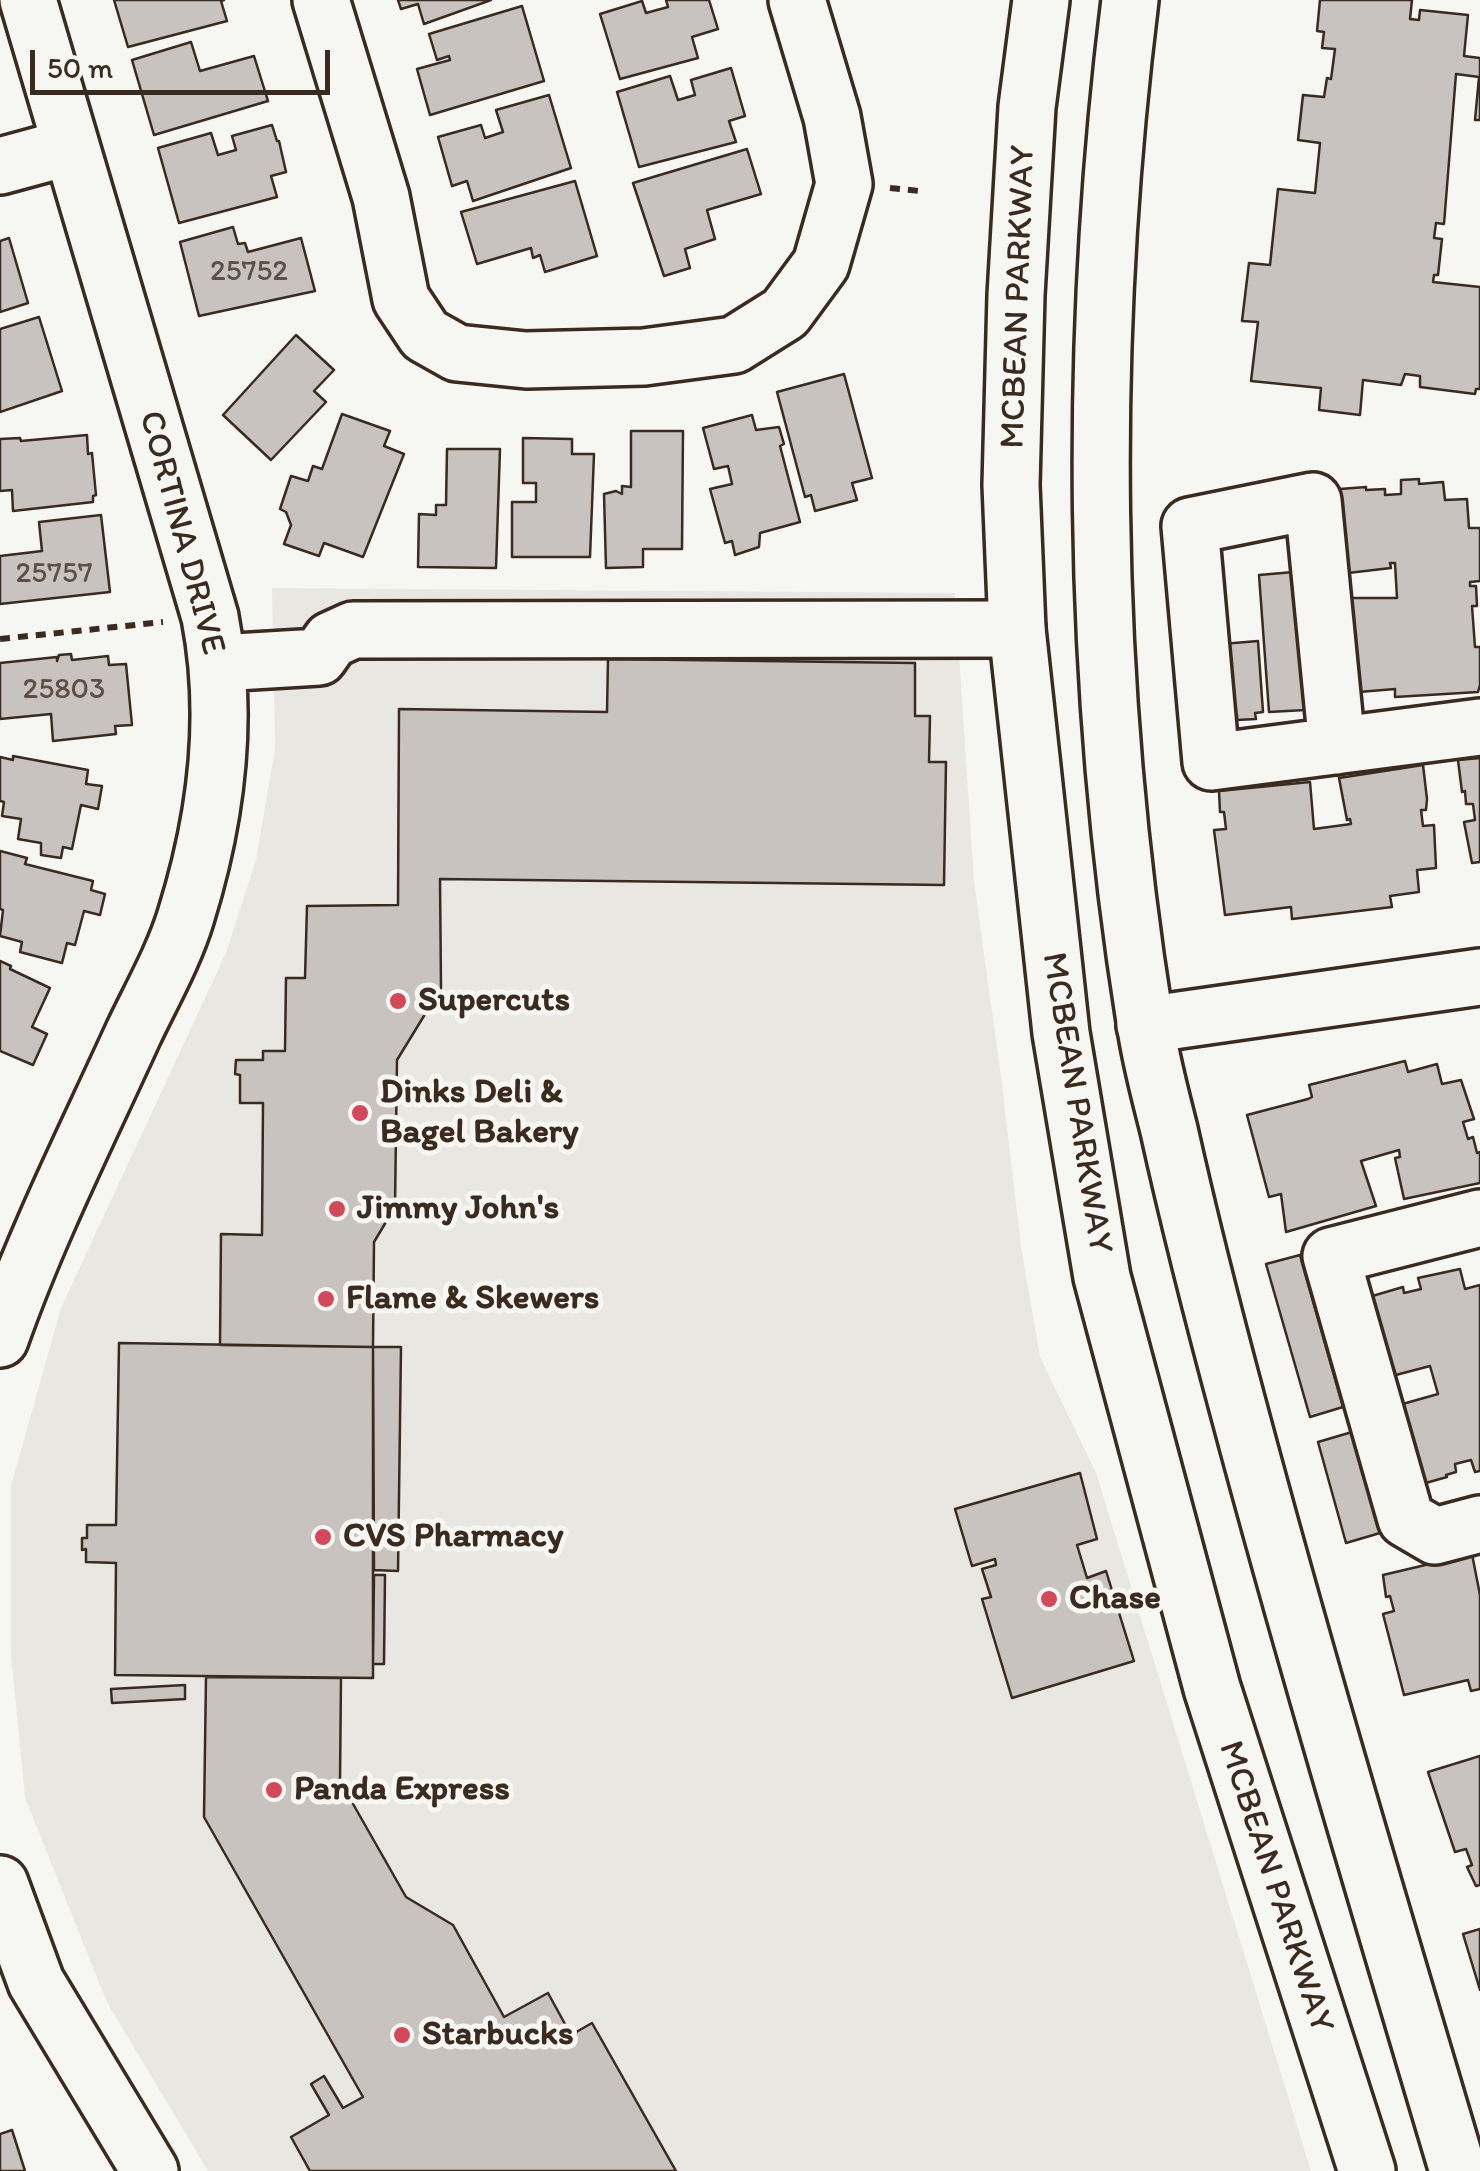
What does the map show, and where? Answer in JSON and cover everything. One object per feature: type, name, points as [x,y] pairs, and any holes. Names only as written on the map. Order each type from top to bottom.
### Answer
[{"type":"street","name":"CORTINA DRIVE","points":[[0,1339],[23,1272],[186,920],[208,834],[219,744],[214,640],[28,0]]},
{"type":"street","points":[[321,0],[381,197],[401,299],[424,334],[457,353],[526,360],[644,357],[734,345],[785,313],[821,264],[844,184],[832,117],[797,0]]},
{"type":"street","name":"MCBEAN PARKWAY","points":[[1040,0],[1027,107],[1016,295],[1011,485],[1016,629],[1061,1033],[1102,1277],[1216,1704],[1367,2171]]},
{"type":"street","points":[[1130,0],[1116,114],[1104,280],[1101,452],[1104,606],[1120,832],[1145,1025],[1192,1236],[1300,1643],[1458,2171]]},
{"type":"street","points":[[0,166],[70,147]]},
{"type":"street","points":[[1337,746],[1314,501],[1190,526],[1211,762],[1480,728]]},
{"type":"street","points":[[214,640],[319,657],[331,640],[352,630],[1016,629]]},
{"type":"street","points":[[1145,1025],[1480,977]]},
{"type":"street","points":[[1480,1218],[1331,1256],[1406,1519],[1435,1536],[1480,1524]]},
{"type":"street","points":[[0,1884],[18,1988],[150,2171]]},
{"type":"path","points":[[0,638],[214,640]]},
{"type":"shaded area","points":[[272,588],[955,593],[974,882],[1021,1247],[1040,1357],[1096,1473],[1311,2171],[208,2171],[107,2002],[25,1797],[11,1655],[11,1486],[61,1308],[226,953],[256,860],[275,749]]},
{"type":"building","points":[[114,0],[224,0],[221,1],[227,21],[128,47]]},
{"type":"building","points":[[398,0],[491,0],[424,24],[418,4],[401,9]]},
{"type":"building","points":[[666,0],[709,0],[718,29],[692,37],[698,58],[620,79],[600,14],[642,1],[646,13],[668,7]]},
{"type":"building","points":[[1320,0],[1412,0],[1410,19],[1419,20],[1420,10],[1468,15],[1464,56],[1480,58],[1480,120],[1475,120],[1479,77],[1456,74],[1444,224],[1436,223],[1434,238],[1442,239],[1438,275],[1434,275],[1433,282],[1480,287],[1480,389],[1475,394],[1420,387],[1420,376],[1405,374],[1401,385],[1363,380],[1360,415],[1319,410],[1321,388],[1251,381],[1258,322],[1242,321],[1249,263],[1270,265],[1278,189],[1315,193],[1320,143],[1298,140],[1303,95],[1324,97],[1327,78],[1331,79],[1335,49],[1322,48],[1324,32],[1317,31]]},
{"type":"building","points":[[522,6],[544,81],[430,115],[417,69],[450,60],[449,56],[437,60],[429,34]]},
{"type":"building","points":[[191,42],[200,71],[254,56],[268,101],[154,135],[132,60]]},
{"type":"building","points":[[731,68],[745,116],[729,121],[736,142],[639,167],[617,92],[670,76],[678,100],[695,95],[691,80]]},
{"type":"building","points":[[549,95],[571,168],[473,201],[467,181],[452,186],[438,137],[481,125],[485,138],[503,132],[496,110]]},
{"type":"building","points":[[272,125],[286,172],[271,176],[277,197],[179,223],[158,148],[211,133],[218,155],[236,150],[232,136]]},
{"type":"building","points":[[747,149],[761,194],[707,210],[715,239],[685,249],[690,268],[664,276],[633,183]]},
{"type":"building","points":[[575,181],[597,256],[545,272],[540,255],[533,258],[531,248],[477,264],[461,212]]},
{"type":"building","points":[[233,227],[238,244],[245,243],[248,252],[301,238],[315,291],[199,316],[180,242]]},
{"type":"building","points":[[9,238],[28,303],[0,312],[0,241]]},
{"type":"building","points":[[39,317],[62,391],[0,412],[0,329]]},
{"type":"building","points":[[296,335],[334,370],[314,391],[326,402],[271,460],[223,415]]},
{"type":"building","points":[[844,374],[872,478],[852,483],[857,500],[815,511],[811,495],[805,497],[777,392]]},
{"type":"building","points":[[342,414],[390,431],[384,446],[404,454],[363,557],[324,543],[319,556],[284,544],[291,525],[286,512],[280,509],[291,476],[308,481],[313,466],[322,469]]},
{"type":"building","points":[[752,415],[756,430],[779,427],[784,444],[780,446],[800,522],[760,533],[759,547],[735,555],[732,541],[725,543],[710,489],[732,484],[728,466],[714,469],[703,428]]},
{"type":"building","points":[[631,431],[683,431],[682,549],[643,549],[643,567],[606,568],[604,494],[622,494],[622,486],[631,487]]},
{"type":"building","points":[[87,435],[96,495],[93,502],[13,511],[12,490],[0,491],[0,439]]},
{"type":"building","points":[[523,438],[572,439],[572,454],[594,454],[590,557],[512,557],[512,502],[536,502],[536,483],[523,483]]},
{"type":"building","points":[[447,449],[500,449],[496,568],[418,567],[419,514],[436,515],[436,505],[446,505]]},
{"type":"building","points":[[1419,479],[1419,484],[1443,482],[1445,500],[1467,499],[1469,528],[1480,528],[1480,581],[1470,582],[1470,586],[1476,586],[1477,606],[1472,606],[1475,647],[1480,647],[1480,685],[1478,692],[1395,697],[1395,689],[1359,692],[1350,598],[1397,598],[1395,563],[1390,563],[1391,568],[1348,573],[1340,489],[1366,487],[1385,489],[1385,495],[1401,494],[1401,480]]},
{"type":"building","points":[[101,515],[110,592],[0,604],[0,556],[42,551],[39,522]]},
{"type":"building","points":[[1294,572],[1305,710],[1269,712],[1259,575]]},
{"type":"building","points":[[1258,641],[1263,712],[1255,713],[1256,719],[1237,720],[1237,715],[1228,716],[1222,644]]},
{"type":"building","points":[[71,654],[72,660],[108,656],[109,665],[126,664],[132,725],[115,726],[116,734],[53,741],[51,714],[0,719],[0,663],[57,657],[57,661],[59,655]]},
{"type":"building","points":[[608,659],[915,663],[915,716],[930,716],[929,762],[946,762],[944,885],[440,879],[441,988],[397,1060],[395,1207],[374,1242],[373,1347],[220,1345],[221,1234],[262,1235],[263,1103],[240,1103],[236,1060],[263,1060],[263,1051],[285,1051],[286,978],[305,978],[307,906],[398,905],[399,709],[607,712]]},
{"type":"building","points":[[13,756],[88,770],[86,784],[102,786],[98,809],[81,805],[72,849],[63,847],[61,858],[41,855],[41,843],[18,839],[21,819],[2,816],[0,757],[13,760]]},
{"type":"building","points":[[1480,758],[1480,862],[1472,863],[1464,822],[1475,820],[1473,804],[1466,804],[1458,760]]},
{"type":"building","points":[[1423,765],[1427,799],[1426,810],[1421,810],[1423,826],[1434,825],[1436,868],[1417,870],[1419,892],[1390,896],[1392,907],[1292,919],[1291,907],[1225,915],[1214,830],[1226,829],[1219,791],[1310,782],[1314,829],[1351,824],[1339,778]]},
{"type":"building","points":[[0,851],[27,858],[25,864],[93,881],[91,890],[105,894],[100,915],[84,911],[75,945],[67,943],[62,963],[20,952],[22,942],[0,936]]},
{"type":"building","points":[[0,961],[50,988],[32,1027],[47,1034],[33,1065],[0,1051]]},
{"type":"building","points":[[1405,1061],[1408,1072],[1437,1064],[1442,1084],[1461,1080],[1474,1119],[1463,1122],[1468,1139],[1473,1137],[1477,1153],[1480,1152],[1480,1183],[1404,1199],[1395,1158],[1400,1157],[1399,1150],[1361,1161],[1376,1206],[1286,1232],[1281,1194],[1269,1197],[1247,1115],[1308,1099],[1312,1097],[1309,1085]]},
{"type":"building","points":[[1300,1255],[1343,1407],[1310,1417],[1266,1264]]},
{"type":"building","points":[[1460,1269],[1465,1289],[1480,1285],[1480,1471],[1475,1472],[1471,1460],[1455,1464],[1456,1472],[1447,1477],[1415,1486],[1399,1405],[1438,1394],[1430,1366],[1392,1376],[1362,1299],[1403,1287],[1404,1293],[1421,1289],[1418,1278]]},
{"type":"building","points":[[119,1343],[373,1347],[373,1678],[115,1675],[116,1563],[86,1562],[82,1538],[87,1538],[87,1525],[116,1525]]},
{"type":"building","points":[[373,1347],[401,1347],[398,1571],[374,1570]]},
{"type":"building","points":[[1352,1432],[1380,1533],[1346,1543],[1318,1442]]},
{"type":"building","points":[[1080,1473],[1097,1539],[1077,1545],[1087,1578],[1106,1571],[1134,1661],[1012,1698],[982,1599],[991,1597],[982,1569],[996,1565],[995,1559],[972,1566],[955,1509]]},
{"type":"building","points":[[1472,1554],[1480,1595],[1480,1689],[1471,1691],[1468,1680],[1404,1695],[1383,1614],[1394,1611],[1390,1596],[1386,1597],[1383,1575]]},
{"type":"building","points":[[374,1575],[385,1575],[384,1664],[373,1664]]},
{"type":"building","points":[[206,1677],[341,1678],[340,1781],[406,1897],[453,1925],[504,2017],[548,1993],[571,2035],[592,2023],[676,2171],[310,2171],[291,2137],[329,2115],[311,2084],[324,2076],[343,2108],[363,2097],[204,1817]]},
{"type":"building","points":[[185,1685],[185,1699],[112,1703],[111,1689]]},
{"type":"building","points":[[1480,1756],[1480,1885],[1476,1886],[1467,1867],[1472,1865],[1466,1849],[1455,1852],[1428,1772]]},
{"type":"building","points":[[1480,1929],[1480,1990],[1463,1934]]},
{"type":"building","points":[[12,2130],[25,2171],[0,2171],[0,2134]]},
{"type":"place","name":"Supercuts","points":[[398,1001]]},
{"type":"place","name":"Dinks Deli & Bagel Bakery","points":[[360,1113]]},
{"type":"place","name":"Jimmy John's","points":[[337,1209]]},
{"type":"place","name":"Flame & Skewers","points":[[326,1299]]},
{"type":"place","name":"CVS Pharmacy","points":[[323,1537]]},
{"type":"place","name":"Chase","points":[[1049,1599]]},
{"type":"place","name":"Panda Express","points":[[274,1790]]},
{"type":"place","name":"Starbucks","points":[[402,2035]]}]
